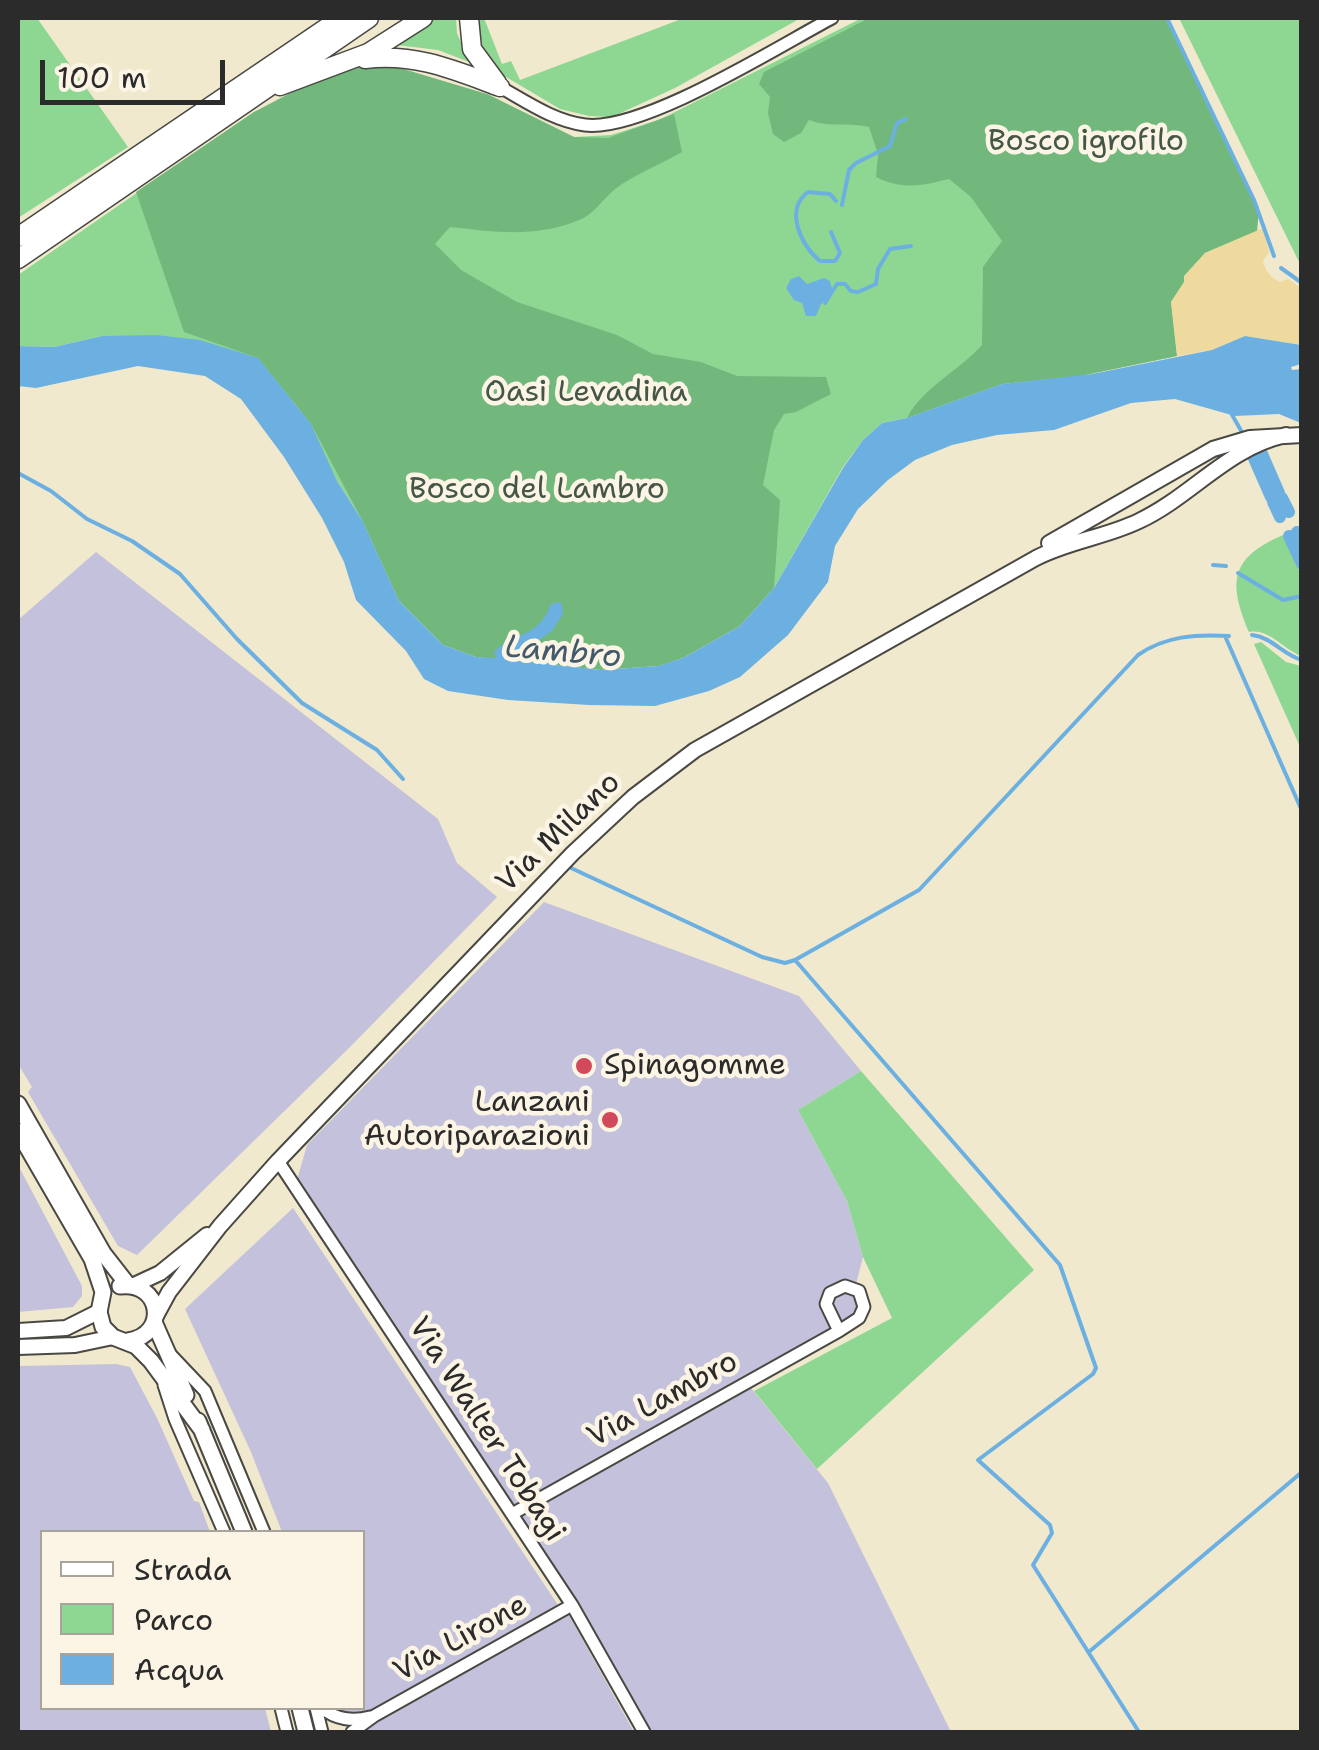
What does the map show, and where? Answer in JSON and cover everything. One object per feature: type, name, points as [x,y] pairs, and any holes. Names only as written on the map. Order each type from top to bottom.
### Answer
[{"type":"main road","points":[[18,237],[341,18]]},
{"type":"main road","points":[[18,259],[369,18]]},
{"type":"main road","points":[[256,94],[350,61],[424,18]]},
{"type":"main road","points":[[469,18],[472,49],[500,87]]},
{"type":"main road","points":[[350,61],[390,56],[429,61],[500,87]]},
{"type":"main road","points":[[18,1104],[103,1253],[130,1285],[150,1296],[165,1351],[243,1530]]},
{"type":"main road","points":[[18,1131],[92,1259],[102,1285],[102,1326],[160,1371],[202,1430]]},
{"type":"main road","points":[[101,1306],[113,1289],[130,1285]]},
{"type":"main road","points":[[120,1339],[142,1338],[155,1319]]},
{"type":"street","points":[[500,87],[568,121],[597,126],[618,124],[684,96],[832,18]]},
{"type":"street","name":"Via Milano","points":[[1010,573],[1059,537],[1203,454],[1239,440],[1294,435]]},
{"type":"street","name":"Via Milano","points":[[155,1319],[169,1292],[220,1226],[278,1161],[548,879],[633,797],[695,750],[1010,573],[1063,545],[1134,524],[1170,504],[1239,453],[1294,435]]},
{"type":"street","name":"Via Walter Tobagi","points":[[278,1161],[572,1605],[644,1732]]},
{"type":"street","name":"Via Milano","points":[[130,1285],[160,1273],[220,1226]]},
{"type":"street","points":[[18,1331],[66,1328],[101,1306]]},
{"type":"street","name":"Via Lambro","points":[[512,1514],[838,1330]]},
{"type":"street","points":[[18,1347],[120,1339]]},
{"type":"street","points":[[165,1351],[205,1391],[263,1530]]},
{"type":"street","points":[[160,1371],[175,1419],[223,1530]]},
{"type":"street","name":"Via Lirone","points":[[352,1732],[572,1605]]},
{"type":"street","name":"Via Lirone","points":[[324,1710],[351,1720],[374,1716]]},
{"type":"shaded area","points":[[96,552],[438,819],[457,863],[497,897],[137,1255],[118,1246],[28,1092],[32,1087],[18,1064],[18,620]]},
{"type":"shaded area","points":[[544,902],[799,996],[861,1071],[798,1110],[847,1201],[863,1257],[855,1288],[862,1314],[747,1383],[828,1483],[951,1732],[644,1732],[592,1638],[295,1187],[307,1145]]},
{"type":"shaded area","points":[[18,1165],[82,1286],[82,1296],[73,1307],[18,1312]]},
{"type":"shaded area","points":[[293,1208],[562,1611],[569,1615],[634,1732],[349,1732],[339,1710],[365,1710],[365,1530],[281,1530],[251,1452],[185,1309]]},
{"type":"shaded area","points":[[18,1366],[130,1367],[194,1501],[199,1502],[209,1530],[40,1530],[40,1710],[266,1710],[271,1732],[18,1732]]},
{"type":"green space","points":[[18,18],[37,18],[128,147],[18,218]]},
{"type":"green space","points":[[429,18],[456,18],[457,33],[469,62],[438,50],[388,44]]},
{"type":"green space","points":[[475,18],[484,18],[502,64],[511,61],[520,80],[684,18],[801,18],[675,88],[612,117],[560,109],[496,71],[480,50]]},
{"type":"green space","name":"Oasi Levadina","points":[[862,18],[1165,18],[1259,208],[1257,231],[1205,253],[1171,302],[1177,356],[1080,376],[1002,384],[882,423],[843,467],[774,588],[399,601],[362,520],[295,401],[102,336],[54,347],[18,346],[18,275],[254,112],[487,94],[574,137],[611,135],[659,120]]},
{"type":"green space","name":"Bosco igrofilo","points":[[869,18],[1165,18],[1259,208],[1257,231],[1205,253],[1184,276],[1171,302],[1177,356],[1080,376],[1002,384],[907,418],[922,397],[982,345],[983,267],[1002,241],[971,197],[949,179],[912,185],[876,177],[878,154],[869,127],[809,120],[801,133],[784,142],[773,134],[768,113],[770,97],[759,84],[764,72]]},
{"type":"green space","points":[[1179,18],[1301,18],[1301,266]]},
{"type":"green space","name":"Bosco del Lambro","points":[[380,62],[487,94],[574,137],[608,138],[674,114],[682,152],[621,185],[584,218],[531,231],[450,227],[435,244],[461,270],[517,302],[617,335],[653,354],[701,362],[737,376],[826,377],[831,394],[784,414],[774,430],[763,485],[780,500],[774,588],[740,626],[683,658],[659,666],[601,670],[476,657],[443,645],[399,601],[311,424],[258,358],[184,332],[136,192],[254,112],[319,78]]},
{"type":"green space","points":[[1283,535],[1301,575],[1301,656],[1269,636],[1249,632],[1238,599],[1238,573],[1243,563],[1252,553]]},
{"type":"green space","points":[[1261,642],[1286,662],[1301,666],[1301,749],[1254,644]]},
{"type":"green space","points":[[861,1071],[1034,1270],[817,1469],[754,1391],[892,1318],[863,1257],[847,1201],[798,1110]]},
{"type":"sand","points":[[1263,228],[1269,252],[1263,261],[1267,271],[1280,282],[1288,279],[1301,288],[1301,345],[1245,336],[1212,350],[1177,356],[1171,302],[1184,276],[1205,253]]},
{"type":"water","points":[[799,276],[807,284],[824,278],[830,281],[833,292],[816,316],[806,316],[802,303],[794,300],[786,288],[791,279]]},
{"type":"water","points":[[156,335],[200,340],[258,358],[311,424],[399,601],[443,645],[476,657],[496,658],[494,652],[501,645],[539,624],[551,604],[561,602],[563,614],[552,631],[510,660],[601,670],[658,666],[683,658],[740,626],[774,588],[843,468],[863,440],[882,423],[1002,384],[1092,374],[1212,350],[1245,336],[1301,345],[1301,364],[1291,367],[1301,369],[1301,423],[1279,414],[1235,416],[1175,399],[1131,403],[1054,430],[997,435],[952,445],[915,460],[858,509],[835,546],[828,582],[788,635],[740,677],[709,691],[655,706],[508,700],[448,691],[424,679],[406,651],[356,600],[344,562],[322,518],[241,399],[205,376],[138,366],[36,388],[18,386],[18,346],[54,347],[102,336]]},
{"type":"waterway","points":[[1167,18],[1254,200],[1274,256]]},
{"type":"waterway","points":[[842,205],[849,170],[890,146],[897,123],[906,119]]},
{"type":"waterway","points":[[831,232],[840,253],[835,261],[820,261],[798,228],[797,208],[808,192],[830,194],[836,201]]},
{"type":"waterway","points":[[825,303],[837,284],[858,292],[876,284],[878,269],[890,249],[911,246]]},
{"type":"waterway","points":[[1281,268],[1302,283]]},
{"type":"waterway","points":[[1231,413],[1243,434]]},
{"type":"waterway","points":[[1262,454],[1279,493]]},
{"type":"waterway","points":[[1253,456],[1271,497]]},
{"type":"waterway","points":[[18,473],[180,574],[237,639],[302,703],[377,750],[403,779]]},
{"type":"waterway","points":[[1282,498],[1289,512]]},
{"type":"waterway","points":[[1273,502],[1280,517]]},
{"type":"waterway","points":[[1297,532],[1302,541]]},
{"type":"waterway","points":[[1289,536],[1302,564]]},
{"type":"waterway","points":[[1213,565],[1226,566]]},
{"type":"waterway","points":[[1238,573],[1283,600],[1302,596]]},
{"type":"waterway","points":[[1252,635],[1302,660]]},
{"type":"waterway","points":[[1225,636],[1302,811]]},
{"type":"waterway","points":[[571,868],[762,957],[785,963],[795,960],[919,890],[1138,655],[1181,638],[1229,636]]},
{"type":"waterway","points":[[795,960],[1060,1265],[1096,1368],[978,1460],[1050,1525],[1052,1533],[1033,1565],[1139,1732]]},
{"type":"waterway","points":[[1090,1651],[1302,1472]]},
{"type":"place","name":"Spinagomme","points":[[584,1066]]},
{"type":"place","name":"Lanzani Autoriparazioni","points":[[610,1120]]},
{"type":"water label","name":"Lambro","points":[[563,653]]}]
